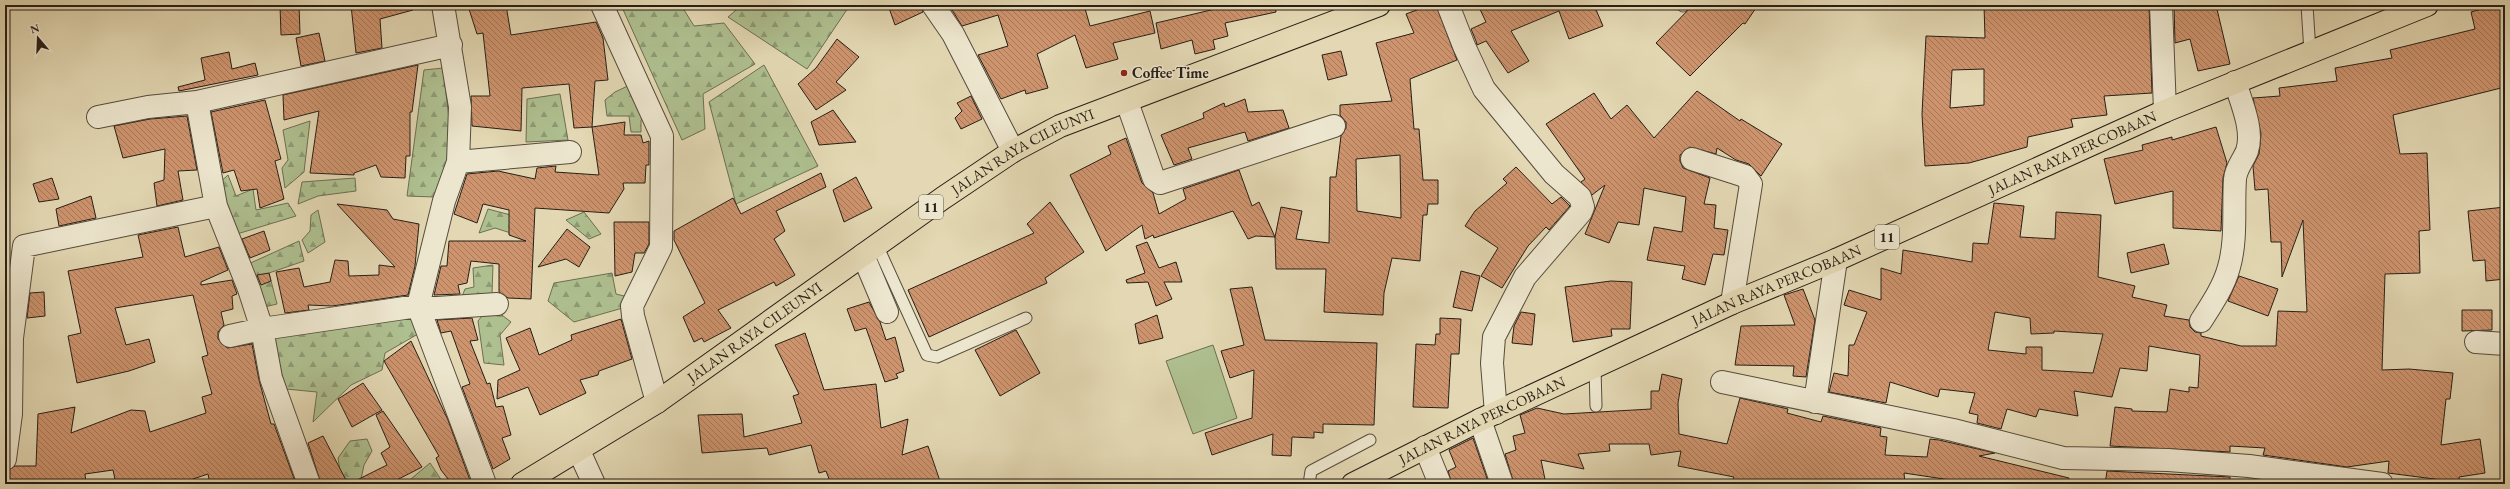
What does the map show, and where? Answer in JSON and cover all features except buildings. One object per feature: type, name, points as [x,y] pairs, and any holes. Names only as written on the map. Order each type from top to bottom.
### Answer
[{"type":"highway","name":"JALAN RAYA CILEUNYI","points":[[522,484],[657,402],[870,250],[1013,151],[1060,126],[1127,102],[1379,5]]},
{"type":"highway","name":"JALAN RAYA PERCOBAAN","points":[[1354,484],[1488,417],[1732,303],[1836,260],[2165,111],[2427,5]]},
{"type":"street","points":[[443,5],[451,45],[460,107],[458,162],[444,201],[418,306],[485,484]]},
{"type":"street","points":[[602,5],[662,136],[661,247],[632,306],[633,316],[657,402]]},
{"type":"street","points":[[933,5],[953,34],[1013,151]]},
{"type":"street","points":[[1448,5],[1464,46],[1484,90],[1554,174],[1580,197],[1583,206],[1580,212],[1525,277],[1494,337],[1488,417],[1502,484]]},
{"type":"street","points":[[2162,5],[2165,111]]},
{"type":"street","points":[[98,118],[148,107],[197,102],[451,45]]},
{"type":"street","points":[[2201,321],[2225,279],[2229,267],[2232,252],[2235,174],[2247,151],[2248,142],[2246,120],[2235,82]]},
{"type":"street","points":[[197,102],[216,206],[249,289],[262,329],[271,378],[309,484]]},
{"type":"street","points":[[1127,102],[1154,179],[1160,183],[1334,126]]},
{"type":"street","points":[[458,162],[570,152]]},
{"type":"street","points":[[1692,159],[1745,176],[1751,184],[1732,303]]},
{"type":"street","points":[[5,458],[11,414],[12,338],[24,246],[216,206]]},
{"type":"street","points":[[870,250],[887,312]]},
{"type":"street","points":[[1815,402],[1836,260]]},
{"type":"street","points":[[230,336],[262,329],[418,306],[437,308],[497,304]]},
{"type":"street","points":[[2476,342],[2505,344]]},
{"type":"street","points":[[1722,382],[1953,430],[2063,458],[2168,460],[2249,466],[2350,481],[2382,484]]},
{"type":"street","points":[[1425,448],[1440,484]]},
{"type":"street","points":[[579,450],[594,484]]},
{"type":"lane","points":[[2307,5],[2310,52]]},
{"type":"lane","points":[[870,250],[930,356],[937,357],[1026,318]]},
{"type":"lane","points":[[1596,367],[1596,406]]},
{"type":"lane","points":[[1309,484],[1311,471],[1370,440]]},
{"type":"green space","points":[[621,5],[681,5],[694,26],[724,23],[755,64],[703,94],[705,129],[682,140]]},
{"type":"green space","points":[[742,5],[850,5],[807,69],[728,17]]},
{"type":"green space","points":[[764,65],[818,166],[736,204],[709,102]]},
{"type":"green space","points":[[443,68],[453,153],[434,197],[407,196],[424,70]]},
{"type":"green space","points":[[634,83],[650,112],[641,120],[641,132],[631,132],[629,116],[607,116],[605,100],[615,92]]},
{"type":"green space","points":[[560,94],[568,140],[526,142],[527,99]]},
{"type":"green space","points":[[310,121],[304,172],[285,188],[282,168],[288,160],[283,130]]},
{"type":"green space","points":[[228,175],[236,196],[253,189],[256,210],[288,203],[296,216],[237,234],[217,185]]},
{"type":"green space","points":[[355,178],[356,191],[318,196],[298,204],[302,182]]},
{"type":"green space","points":[[488,209],[522,218],[517,235],[495,228],[479,233]]},
{"type":"green space","points":[[318,210],[325,242],[308,253],[302,240],[310,231],[311,215]]},
{"type":"green space","points":[[584,212],[601,234],[589,239],[566,220]]},
{"type":"green space","points":[[299,241],[304,261],[269,273],[277,304],[260,308],[244,266]]},
{"type":"green space","points":[[493,265],[492,294],[461,299],[465,289],[474,287],[473,268]]},
{"type":"green space","points":[[612,273],[616,294],[628,297],[626,307],[574,322],[548,301],[554,283]]},
{"type":"green space","points":[[490,306],[511,322],[500,335],[504,365],[484,363],[478,321]]},
{"type":"green space","points":[[411,309],[418,334],[385,353],[382,370],[351,385],[313,422],[317,392],[286,389],[271,336]]},
{"type":"green space","points":[[1213,345],[1237,418],[1193,434],[1166,361]]},
{"type":"green space","points":[[367,439],[372,451],[364,465],[360,484],[341,477],[338,458],[350,441]]},
{"type":"green space","points":[[430,463],[444,484],[405,484]]},
{"type":"place","name":"Coffee Time","points":[[1124,73]]}]
